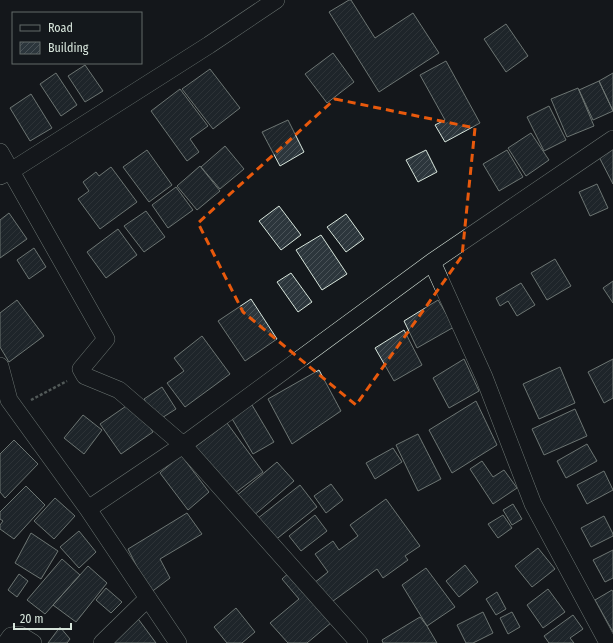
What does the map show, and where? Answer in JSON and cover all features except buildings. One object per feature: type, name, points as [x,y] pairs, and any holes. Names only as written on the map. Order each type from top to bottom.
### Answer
[{"type":"street","points":[[5,173],[209,45],[276,0]]},
{"type":"street","points":[[88,509],[183,445],[432,262],[613,139]]},
{"type":"street","points":[[0,152],[5,173],[106,339],[81,369],[85,376],[119,390],[183,445],[359,643]]},
{"type":"street","points":[[432,262],[484,377],[533,504],[608,643]]},
{"type":"street","points":[[0,367],[8,407],[88,509],[178,643]]},
{"type":"street","points":[[102,643],[148,598]]},
{"type":"street","points":[[6,643],[11,636],[20,635],[33,643]]},
{"type":"path","points":[[8,407],[83,372]]},
{"type":"highlighted area","points":[[335,99],[475,128],[462,256],[356,405],[243,312],[198,223]]}]
